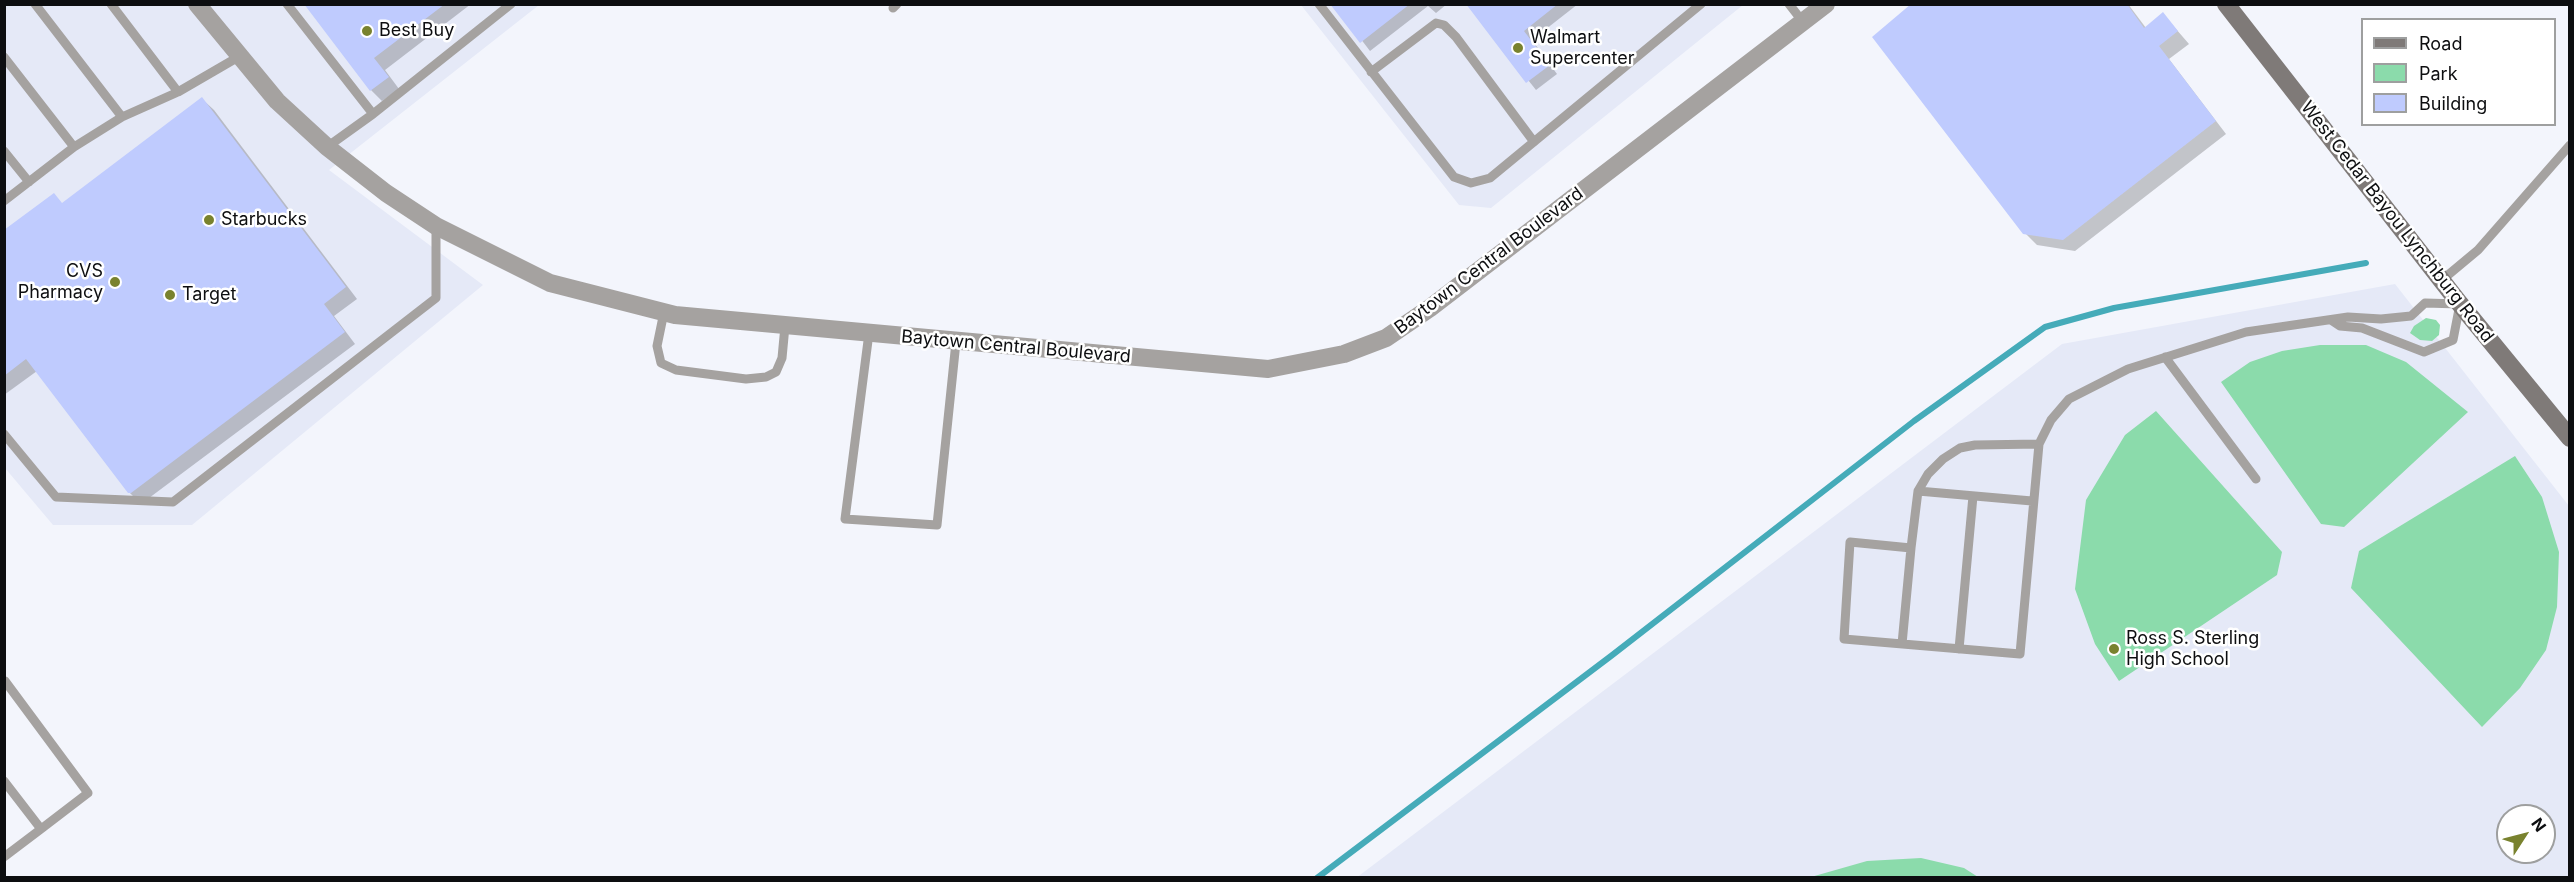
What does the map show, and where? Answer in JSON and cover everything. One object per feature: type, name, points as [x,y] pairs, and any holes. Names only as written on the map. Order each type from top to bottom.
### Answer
[{"type":"main road","name":"West Cedar Bayou Lynchburg Road","points":[[2226,4],[2460,304],[2570,438]]},
{"type":"street","name":"Baytown Central Boulevard","points":[[197,4],[277,101],[327,147],[386,194],[436,226],[550,283],[664,312],[785,326],[1268,369],[1355,350],[1386,338],[1430,308],[1826,4]]},
{"type":"lane","points":[[35,4],[122,117]]},
{"type":"lane","points":[[111,4],[178,92]]},
{"type":"lane","points":[[287,4],[373,114]]},
{"type":"lane","points":[[327,147],[373,114],[511,4]]},
{"type":"lane","points":[[1319,4],[1454,177],[1471,183],[1490,178],[1701,4]]},
{"type":"lane","points":[[1789,4],[1803,22]]},
{"type":"lane","points":[[1371,72],[1436,23],[1444,25],[1456,37],[1534,142]]},
{"type":"lane","points":[[4,201],[74,147],[122,117],[178,92],[240,56]]},
{"type":"lane","points":[[4,57],[74,147]]},
{"type":"lane","points":[[2442,280],[2478,250],[2570,145]]},
{"type":"lane","points":[[4,151],[29,182]]},
{"type":"lane","points":[[4,434],[56,497],[173,502],[436,298],[436,226]]},
{"type":"lane","points":[[1911,548],[1850,542],[1844,639],[2020,654],[2032,501],[2039,444],[2051,420],[2069,399],[2128,369],[2246,332],[2348,317],[2396,318],[2410,316],[2425,303],[2460,304],[2453,340],[2424,352],[2362,328],[2340,326],[2331,320]]},
{"type":"lane","points":[[664,312],[657,346],[661,363],[676,370],[746,379],[766,377],[776,372],[782,358],[785,326]]},
{"type":"lane","points":[[869,333],[845,519],[937,525],[956,342]]},
{"type":"lane","points":[[2165,357],[2256,479]]},
{"type":"lane","points":[[1902,644],[1918,490],[1928,474],[1943,459],[1960,448],[1975,445],[2039,444]]},
{"type":"lane","points":[[1918,490],[2032,501]]},
{"type":"lane","points":[[1959,649],[1973,496]]},
{"type":"lane","points":[[4,857],[88,794],[5,681]]},
{"type":"lane","points":[[4,781],[41,829]]},
{"type":"shaded area","points":[[4,5],[539,5],[329,170],[483,285],[192,525],[53,525],[5,468]]},
{"type":"shaded area","points":[[1301,5],[1743,5],[1491,208],[1459,205]]},
{"type":"shaded area","name":"Ross S. Sterling High School","points":[[2395,284],[2569,506],[2569,877],[1356,878],[2062,344]]},
{"type":"green space","points":[[2426,318],[2436,320],[2440,325],[2439,335],[2432,341],[2420,340],[2410,333],[2414,326]]},
{"type":"green space","points":[[2320,345],[2366,345],[2406,362],[2468,412],[2344,527],[2321,524],[2221,382],[2250,362],[2282,351]]},
{"type":"green space","points":[[2156,411],[2282,552],[2277,575],[2119,681],[2095,644],[2075,589],[2086,500],[2125,435]]},
{"type":"green space","points":[[2515,456],[2542,497],[2559,552],[2557,607],[2546,650],[2520,688],[2482,727],[2351,588],[2359,551]]},
{"type":"green space","points":[[1921,858],[1964,868],[1978,877],[1811,877],[1867,861]]},
{"type":"building","name":"Best Buy","points":[[304,4],[445,4],[374,58],[389,77],[370,91]]},
{"type":"building","points":[[1330,4],[1410,4],[1360,43]]},
{"type":"building","name":"Walmart Supercenter","points":[[1466,4],[1558,4],[1524,31],[1550,65],[1526,83]]},
{"type":"building","points":[[1911,4],[2127,4],[2144,28],[2163,12],[2178,31],[2159,46],[2216,121],[2063,240],[2023,234],[1872,37]]},
{"type":"building","name":"Target","points":[[202,97],[346,287],[324,304],[345,332],[128,493],[26,359],[4,376],[4,230],[54,193],[62,203]]},
{"type":"waterway","points":[[1317,878],[1611,656],[1914,421],[2045,327],[2114,308],[2366,263]]},
{"type":"place","name":"Best Buy","points":[[367,31]]},
{"type":"place","name":"Walmart Supercenter","points":[[1518,48]]},
{"type":"place","name":"Starbucks","points":[[209,220]]},
{"type":"place","name":"CVS Pharmacy","points":[[115,282]]},
{"type":"place","name":"Target","points":[[170,295]]},
{"type":"place","name":"Ross S. Sterling High School","points":[[2114,649]]}]
